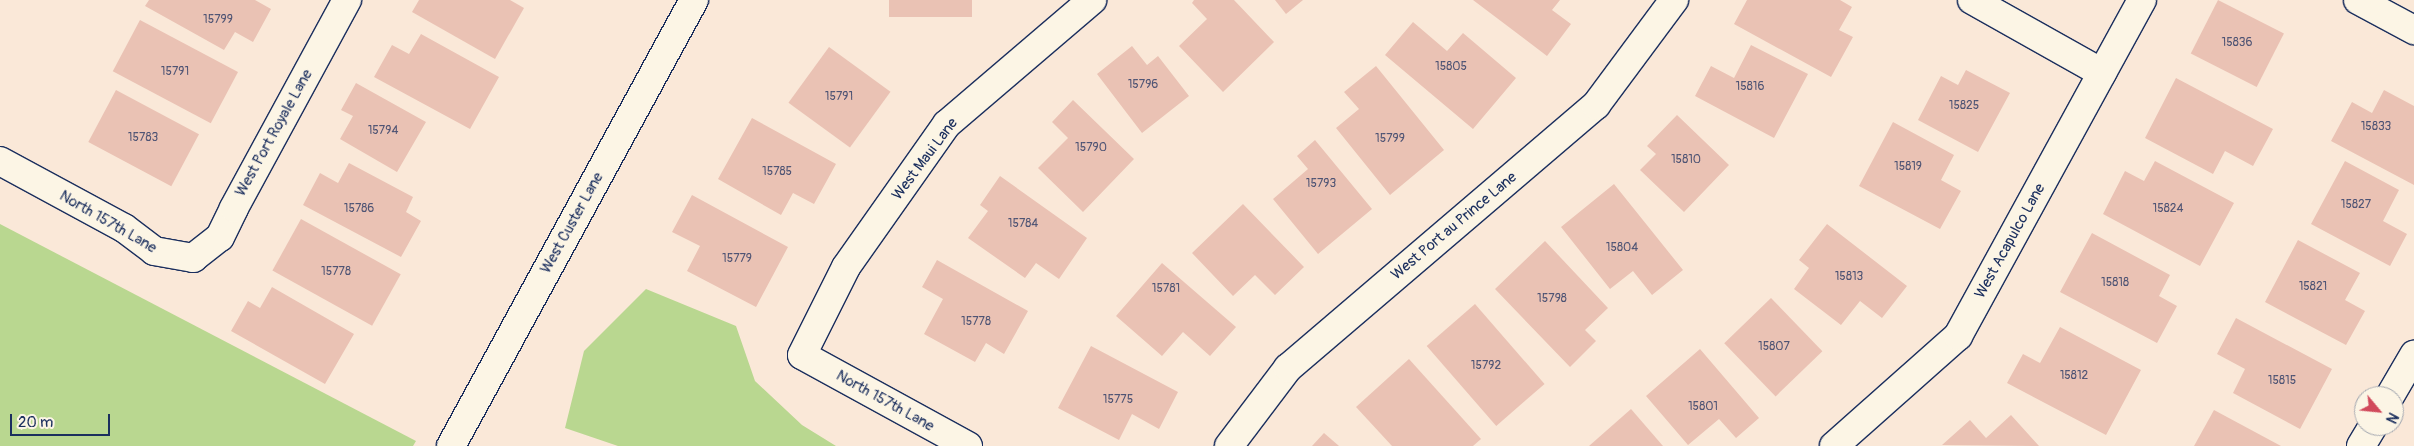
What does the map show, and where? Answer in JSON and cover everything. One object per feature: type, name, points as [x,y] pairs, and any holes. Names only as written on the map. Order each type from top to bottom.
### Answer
[{"type":"street","name":"West Port Royale Lane","points":[[193,258],[220,238],[234,208],[347,0]]},
{"type":"street","name":"West Custer Lane","points":[[457,444],[694,0]]},
{"type":"street","name":"West Maui Lane","points":[[802,355],[846,267],[947,124],[1092,0]]},
{"type":"street","name":"West Port au Prince Lane","points":[[1229,446],[1288,368],[1596,105],[1674,0]]},
{"type":"street","points":[[1972,0],[2102,73]]},
{"type":"street","name":"West Acapulco Lane","points":[[1834,446],[1958,336],[2142,0]]},
{"type":"street","points":[[2358,0],[2414,30]]},
{"type":"street","name":"North 157th Lane","points":[[0,161],[124,228],[154,251],[193,258]]},
{"type":"street","name":"North 157th Lane","points":[[802,355],[968,446]]},
{"type":"street","points":[[2396,386],[2414,355]]},
{"type":"green space","points":[[0,224],[416,441],[413,446],[0,446]]},
{"type":"green space","points":[[646,289],[736,326],[755,381],[802,425],[836,446],[618,446],[565,428],[584,351]]},
{"type":"building","points":[[149,0],[255,0],[271,9],[253,42],[235,32],[224,50],[145,6]]},
{"type":"building","points":[[419,0],[510,0],[524,8],[495,59],[412,12]]},
{"type":"building","points":[[889,0],[972,0],[972,17],[889,17]]},
{"type":"building","points":[[1194,0],[1234,0],[1274,42],[1223,92],[1179,46],[1207,19],[1192,3]]},
{"type":"building","points":[[1275,0],[1303,0],[1286,14]]},
{"type":"building","points":[[1473,0],[1560,0],[1552,10],[1571,24],[1547,56]]},
{"type":"building","points":[[1747,0],[1840,0],[1852,7],[1839,30],[1853,37],[1831,77],[1734,24]]},
{"type":"building","points":[[2218,0],[2284,34],[2257,87],[2191,53]]},
{"type":"building","points":[[140,20],[238,72],[211,123],[113,71]]},
{"type":"building","points":[[1413,22],[1447,51],[1463,33],[1516,78],[1473,129],[1385,55]]},
{"type":"building","points":[[421,34],[499,77],[470,129],[374,77],[392,45],[409,54]]},
{"type":"building","points":[[1751,45],[1808,74],[1774,138],[1695,96],[1711,66],[1734,78]]},
{"type":"building","points":[[1132,46],[1147,65],[1158,56],[1189,96],[1142,133],[1097,74]]},
{"type":"building","points":[[829,47],[890,92],[850,147],[788,103]]},
{"type":"building","points":[[1376,66],[1444,150],[1390,195],[1336,128],[1359,109],[1344,92]]},
{"type":"building","points":[[1966,70],[2010,93],[1978,152],[1918,120],[1941,76],[1958,85]]},
{"type":"building","points":[[2176,78],[2273,129],[2253,166],[2225,151],[2213,174],[2145,138]]},
{"type":"building","points":[[356,83],[426,122],[397,172],[340,139],[353,116],[341,110]]},
{"type":"building","points":[[116,90],[199,134],[171,186],[88,142]]},
{"type":"building","points":[[2384,90],[2414,106],[2414,185],[2331,141],[2352,102],[2372,113]]},
{"type":"building","points":[[1073,100],[1134,159],[1083,212],[1038,168],[1068,138],[1052,122]]},
{"type":"building","points":[[1677,115],[1729,165],[1684,212],[1640,170],[1656,154],[1647,146]]},
{"type":"building","points":[[752,118],[836,164],[814,204],[793,193],[781,215],[718,179]]},
{"type":"building","points":[[1893,122],[1954,155],[1941,180],[1961,191],[1940,229],[1859,186]]},
{"type":"building","points":[[1315,140],[1372,209],[1318,254],[1273,199],[1308,169],[1297,156]]},
{"type":"building","points":[[2155,161],[2234,203],[2200,266],[2103,214],[2125,171],[2144,181]]},
{"type":"building","points":[[2345,161],[2399,190],[2383,221],[2407,234],[2390,266],[2311,224]]},
{"type":"building","points":[[349,163],[413,197],[406,212],[421,221],[401,257],[303,205],[320,173],[338,183]]},
{"type":"building","points":[[1000,176],[1087,238],[1059,279],[1036,263],[1025,278],[968,238],[988,211],[980,205]]},
{"type":"building","points":[[1614,184],[1683,270],[1652,295],[1633,271],[1610,289],[1561,227]]},
{"type":"building","points":[[692,195],[788,247],[756,307],[687,271],[700,246],[672,232]]},
{"type":"building","points":[[1243,204],[1304,267],[1275,295],[1255,275],[1233,296],[1192,253]]},
{"type":"building","points":[[301,219],[401,274],[372,326],[272,271]]},
{"type":"building","points":[[1827,224],[1907,286],[1882,318],[1860,301],[1841,325],[1794,289],[1809,268],[1799,260]]},
{"type":"building","points":[[2092,233],[2170,275],[2159,296],[2177,306],[2157,343],[2060,292]]},
{"type":"building","points":[[2298,240],[2360,273],[2345,300],[2365,311],[2346,345],[2265,302]]},
{"type":"building","points":[[1545,241],[1608,308],[1585,330],[1596,341],[1570,367],[1495,289]]},
{"type":"building","points":[[937,260],[1028,311],[1004,354],[986,343],[975,362],[924,334],[943,299],[922,287]]},
{"type":"building","points":[[1162,263],[1236,327],[1210,356],[1183,332],[1162,356],[1116,316]]},
{"type":"building","points":[[272,287],[354,334],[325,384],[231,331],[248,301],[260,308]]},
{"type":"building","points":[[1771,298],[1822,351],[1776,396],[1724,343]]},
{"type":"building","points":[[1475,304],[1545,384],[1496,426],[1427,346]]},
{"type":"building","points":[[2236,318],[2332,369],[2300,429],[2233,393],[2245,369],[2217,354]]},
{"type":"building","points":[[2060,327],[2141,370],[2106,435],[2007,383],[2023,354],[2040,363]]},
{"type":"building","points":[[1091,346],[1178,392],[1159,429],[1132,414],[1119,440],[1058,408]]},
{"type":"building","points":[[1700,349],[1759,418],[1736,438],[1719,419],[1688,445],[1646,396]]},
{"type":"building","points":[[1409,359],[1481,439],[1473,446],[1392,446],[1356,407]]},
{"type":"building","points":[[1631,409],[1663,446],[1589,446]]},
{"type":"building","points":[[2214,410],[2281,446],[2194,446]]},
{"type":"building","points":[[2011,415],[2039,446],[1942,445],[1970,420],[1986,438]]},
{"type":"building","points":[[1324,433],[1339,446],[1312,446]]}]
